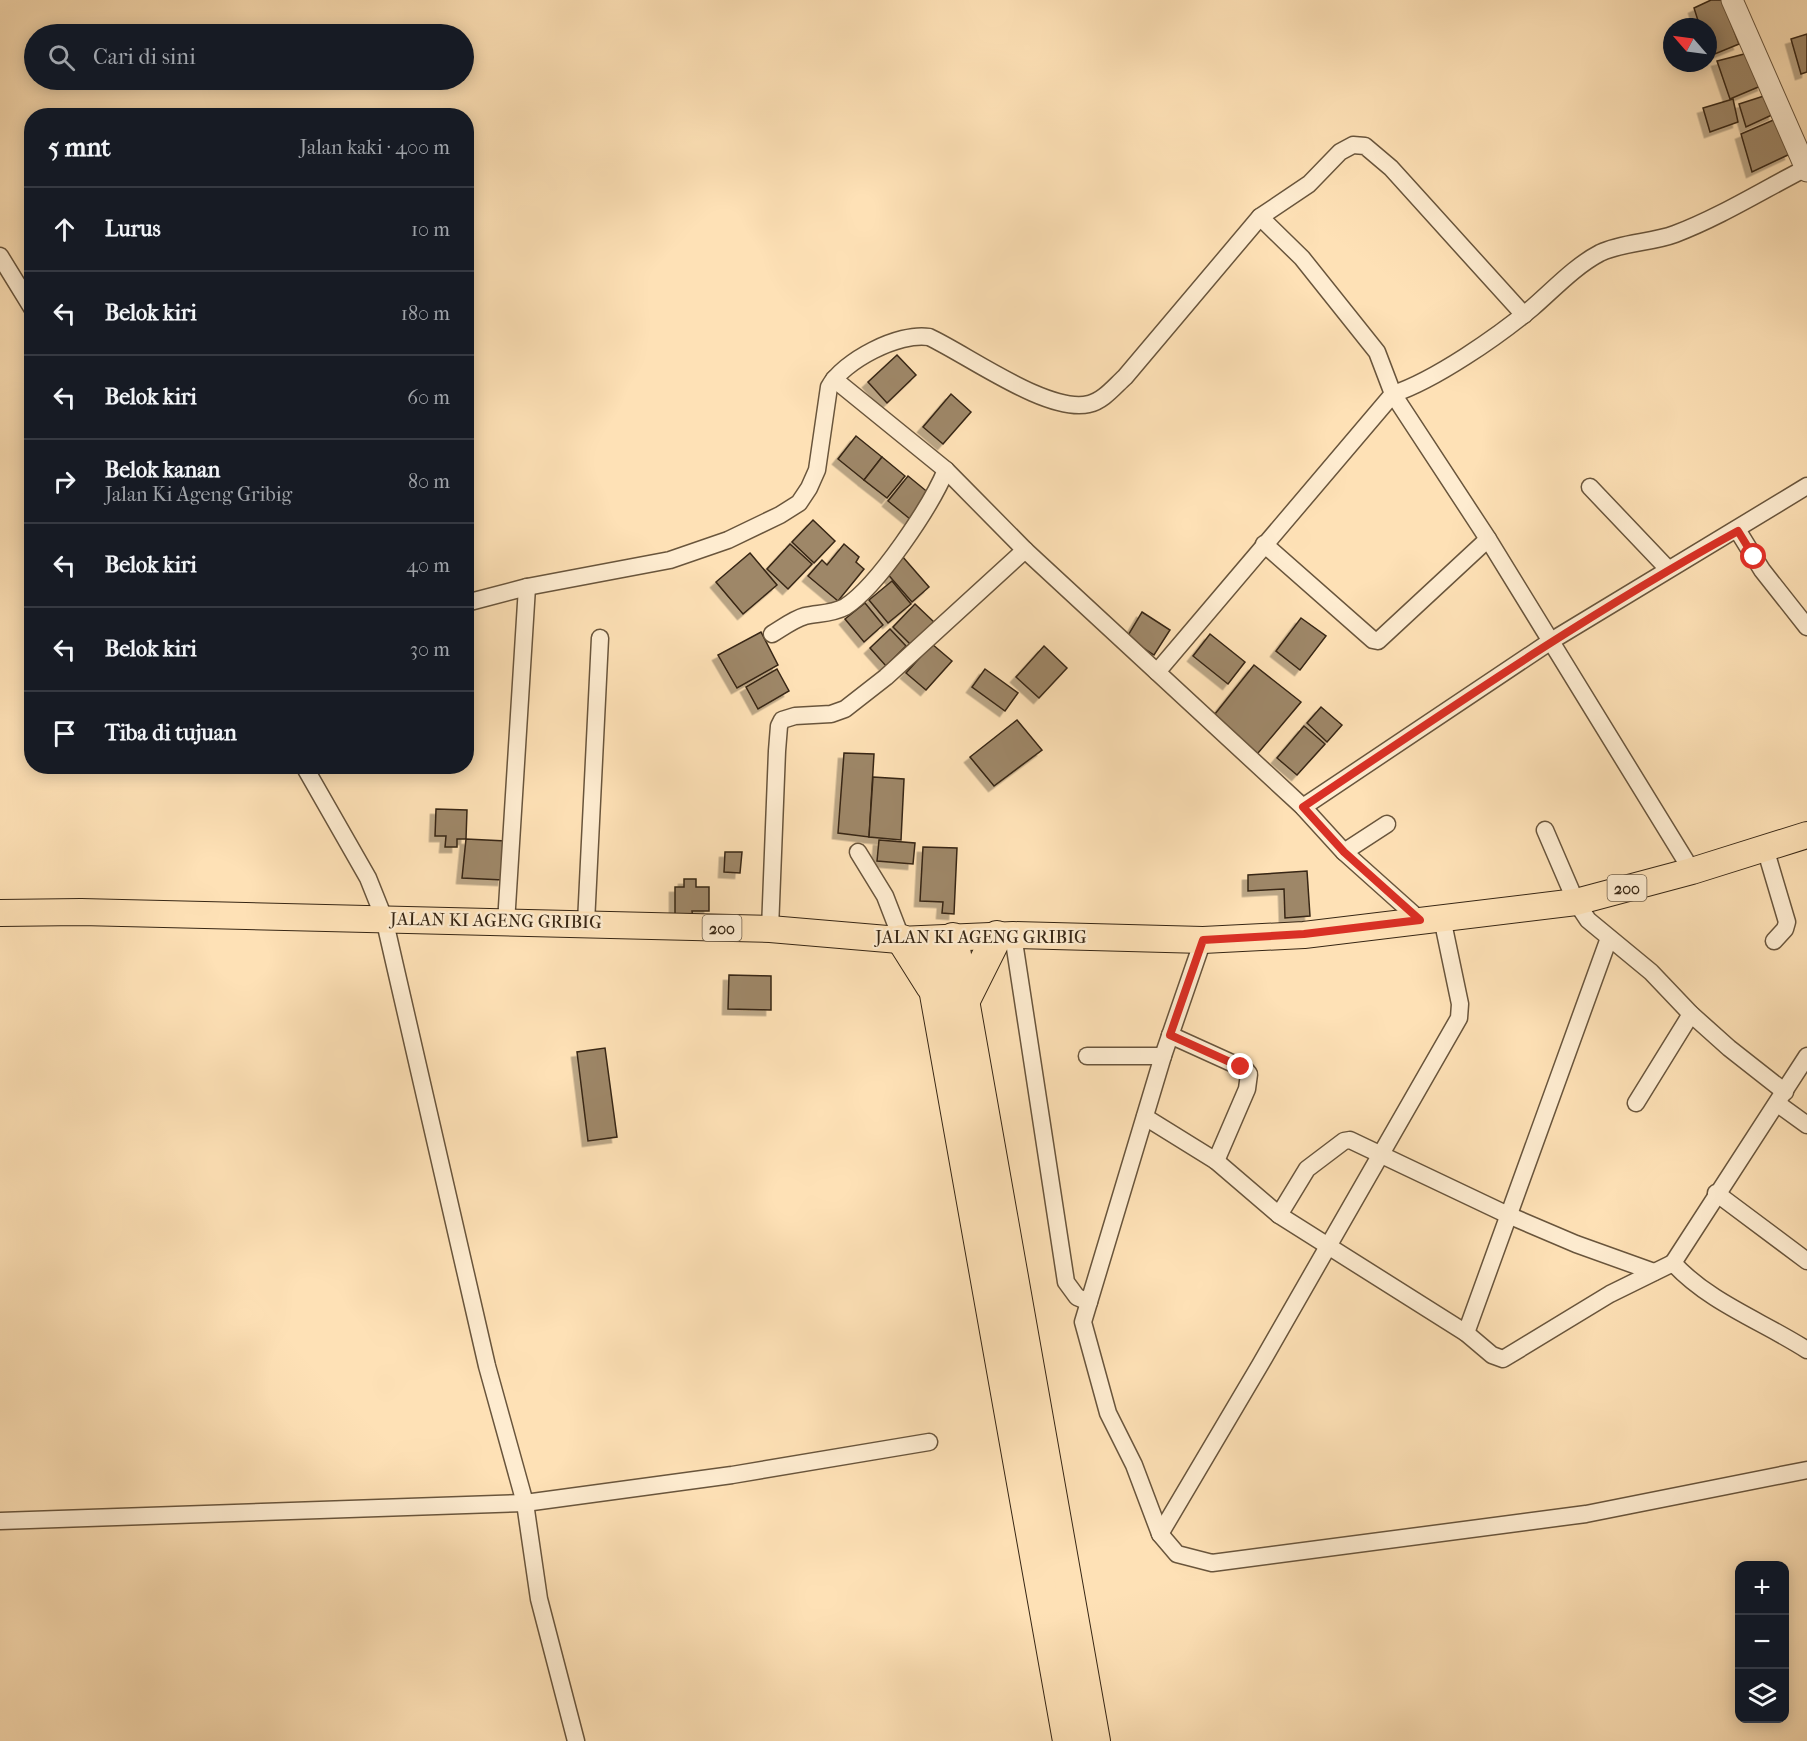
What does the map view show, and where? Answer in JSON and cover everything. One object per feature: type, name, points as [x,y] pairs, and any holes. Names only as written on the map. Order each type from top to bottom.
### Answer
[{"type":"highway","points":[[965,1000],[1005,935]]},
{"type":"highway","points":[[929,939],[935,994],[1068,1741]]},
{"type":"highway","points":[[929,939],[965,1000],[1095,1741]]},
{"type":"main road","name":"JALAN KI AGENG GRIBIG","points":[[0,913],[586,923],[770,929],[929,939],[1005,935],[1203,940],[1304,934],[1576,902],[1692,871],[1807,835]]},
{"type":"street","points":[[1157,672],[1357,434],[1385,407],[1393,394],[1420,385],[1524,315],[1599,254],[1622,246],[1652,241],[1695,226],[1806,170],[1732,0]]},
{"type":"street","points":[[474,601],[526,587],[669,560],[728,540],[798,503],[818,470],[829,387],[834,379],[875,349],[895,340],[920,336],[940,342],[1055,402],[1069,405],[1090,404],[1100,400],[1125,376],[1260,217],[1309,184],[1346,148],[1359,145],[1365,147],[1396,173],[1524,315]]},
{"type":"street","points":[[1260,217],[1302,258],[1354,320],[1377,352],[1393,394],[1488,539],[1692,871]]},
{"type":"street","points":[[0,256],[24,295]]},
{"type":"street","points":[[834,379],[946,470],[1025,550],[1303,807],[1344,852],[1431,919],[1460,1004],[1459,1018],[1160,1534]]},
{"type":"street","points":[[772,633],[802,616],[825,614],[843,608],[852,601],[872,581],[936,494],[946,470]]},
{"type":"street","points":[[1303,807],[1551,641],[1668,569],[1738,531],[1807,486]]},
{"type":"street","points":[[1590,487],[1668,569]]},
{"type":"street","points":[[1738,531],[1762,570],[1807,627]]},
{"type":"street","points":[[1264,543],[1373,640],[1378,641],[1488,539]]},
{"type":"street","points":[[770,929],[777,751],[781,723],[791,717],[831,714],[845,709],[886,676],[1025,550]]},
{"type":"street","points":[[506,923],[526,587]]},
{"type":"street","points":[[586,923],[600,638]]},
{"type":"street","points":[[309,774],[368,878],[384,918],[487,1366],[525,1503],[539,1599],[576,1741]]},
{"type":"street","points":[[1344,852],[1387,824]]},
{"type":"street","points":[[1545,830],[1576,902],[1588,920],[1651,972],[1691,1014],[1782,1098],[1807,1125]]},
{"type":"street","points":[[1765,848],[1787,922],[1785,929],[1774,941]]},
{"type":"street","points":[[858,852],[885,896],[929,939]]},
{"type":"street","points":[[1005,935],[1066,1282],[1077,1297],[1089,1302]]},
{"type":"street","points":[[1466,1333],[1609,938]]},
{"type":"street","points":[[1203,940],[1163,1056],[1115,1209],[1083,1322],[1108,1413],[1134,1465],[1160,1534],[1177,1554],[1212,1563],[1586,1514],[1807,1470]]},
{"type":"street","points":[[1636,1103],[1691,1014]]},
{"type":"street","points":[[1170,1035],[1245,1069],[1249,1074],[1247,1089],[1216,1161]]},
{"type":"street","points":[[1087,1056],[1163,1056]]},
{"type":"street","points":[[1145,1117],[1216,1161],[1279,1215],[1466,1333],[1492,1355],[1503,1359],[1610,1294],[1623,1290],[1673,1263],[1716,1193],[1782,1098],[1807,1056]]},
{"type":"street","points":[[1279,1215],[1307,1169],[1344,1141],[1350,1140],[1508,1215],[1576,1244],[1654,1272]]},
{"type":"street","points":[[1716,1193],[1807,1262]]},
{"type":"street","points":[[1673,1263],[1689,1281],[1750,1320],[1805,1346]]},
{"type":"street","points":[[0,1521],[525,1503],[732,1475],[929,1442]]},
{"type":"building","points":[[1711,0],[1722,0],[1739,44],[1717,53],[1717,18],[1697,18],[1694,8]]},
{"type":"building","points":[[1807,34],[1807,72],[1801,74],[1791,39]]},
{"type":"building","points":[[1752,52],[1763,85],[1730,99],[1717,61]]},
{"type":"building","points":[[1770,94],[1774,114],[1746,127],[1739,104]]},
{"type":"building","points":[[1733,99],[1738,122],[1710,132],[1703,108]]},
{"type":"building","points":[[1778,118],[1790,154],[1752,172],[1741,134]]},
{"type":"building","points":[[897,355],[916,375],[887,403],[868,382]]},
{"type":"building","points":[[951,394],[971,412],[943,444],[923,427]]},
{"type":"building","points":[[856,436],[882,457],[864,480],[838,459]]},
{"type":"building","points":[[882,457],[905,476],[887,498],[864,480]]},
{"type":"building","points":[[908,476],[930,494],[910,519],[888,501]]},
{"type":"building","points":[[813,520],[835,541],[814,563],[792,542]]},
{"type":"building","points":[[790,544],[812,564],[788,589],[767,569]]},
{"type":"building","points":[[844,544],[859,557],[856,562],[864,569],[838,601],[808,576],[822,560],[827,565]]},
{"type":"building","points":[[750,553],[777,585],[743,614],[716,582]]},
{"type":"building","points":[[902,556],[929,587],[912,602],[885,571]]},
{"type":"building","points":[[892,581],[911,604],[888,623],[869,600]]},
{"type":"building","points":[[865,603],[883,625],[864,642],[845,619]]},
{"type":"building","points":[[915,604],[935,623],[912,646],[893,627]]},
{"type":"building","points":[[1142,612],[1170,630],[1154,655],[1127,637]]},
{"type":"building","points":[[1301,618],[1326,636],[1300,670],[1276,651]]},
{"type":"building","points":[[890,629],[906,646],[886,666],[870,648]]},
{"type":"building","points":[[761,632],[778,665],[737,688],[718,655]]},
{"type":"building","points":[[1210,634],[1245,662],[1228,684],[1193,656]]},
{"type":"building","points":[[932,644],[952,661],[926,690],[906,673]]},
{"type":"building","points":[[1044,646],[1067,668],[1039,698],[1016,677]]},
{"type":"building","points":[[1254,665],[1301,702],[1253,759],[1211,719]]},
{"type":"building","points":[[777,669],[789,691],[758,709],[746,687]]},
{"type":"building","points":[[985,669],[1018,693],[1005,711],[972,687]]},
{"type":"building","points":[[1321,707],[1342,725],[1327,742],[1307,723]]},
{"type":"building","points":[[1017,720],[1042,750],[994,786],[970,757]]},
{"type":"building","points":[[1304,726],[1325,744],[1297,775],[1277,758]]},
{"type":"building","points":[[844,753],[874,754],[869,837],[838,833]]},
{"type":"building","points":[[873,777],[904,779],[901,840],[869,837]]},
{"type":"building","points":[[436,809],[467,810],[466,839],[457,839],[457,847],[445,847],[446,836],[435,836]]},
{"type":"building","points":[[466,839],[506,841],[503,880],[462,878]]},
{"type":"building","points":[[879,840],[915,843],[913,864],[877,861]]},
{"type":"building","points":[[923,847],[957,848],[954,914],[942,913],[943,902],[920,901]]},
{"type":"building","points":[[725,852],[742,852],[740,873],[724,872]]},
{"type":"building","points":[[1307,871],[1310,916],[1285,918],[1284,889],[1248,891],[1248,875]]},
{"type":"building","points":[[684,879],[696,879],[696,887],[709,887],[709,911],[692,911],[693,919],[675,919],[675,887],[684,887]]},
{"type":"building","points":[[729,975],[771,976],[771,1010],[728,1009]]},
{"type":"building","points":[[605,1048],[617,1137],[588,1141],[577,1052]]},
{"type":"route","points":[[1241,1067],[1170,1035],[1203,940],[1304,934],[1420,920],[1344,852],[1303,807],[1551,641],[1668,569],[1738,531],[1754,557]]}]
